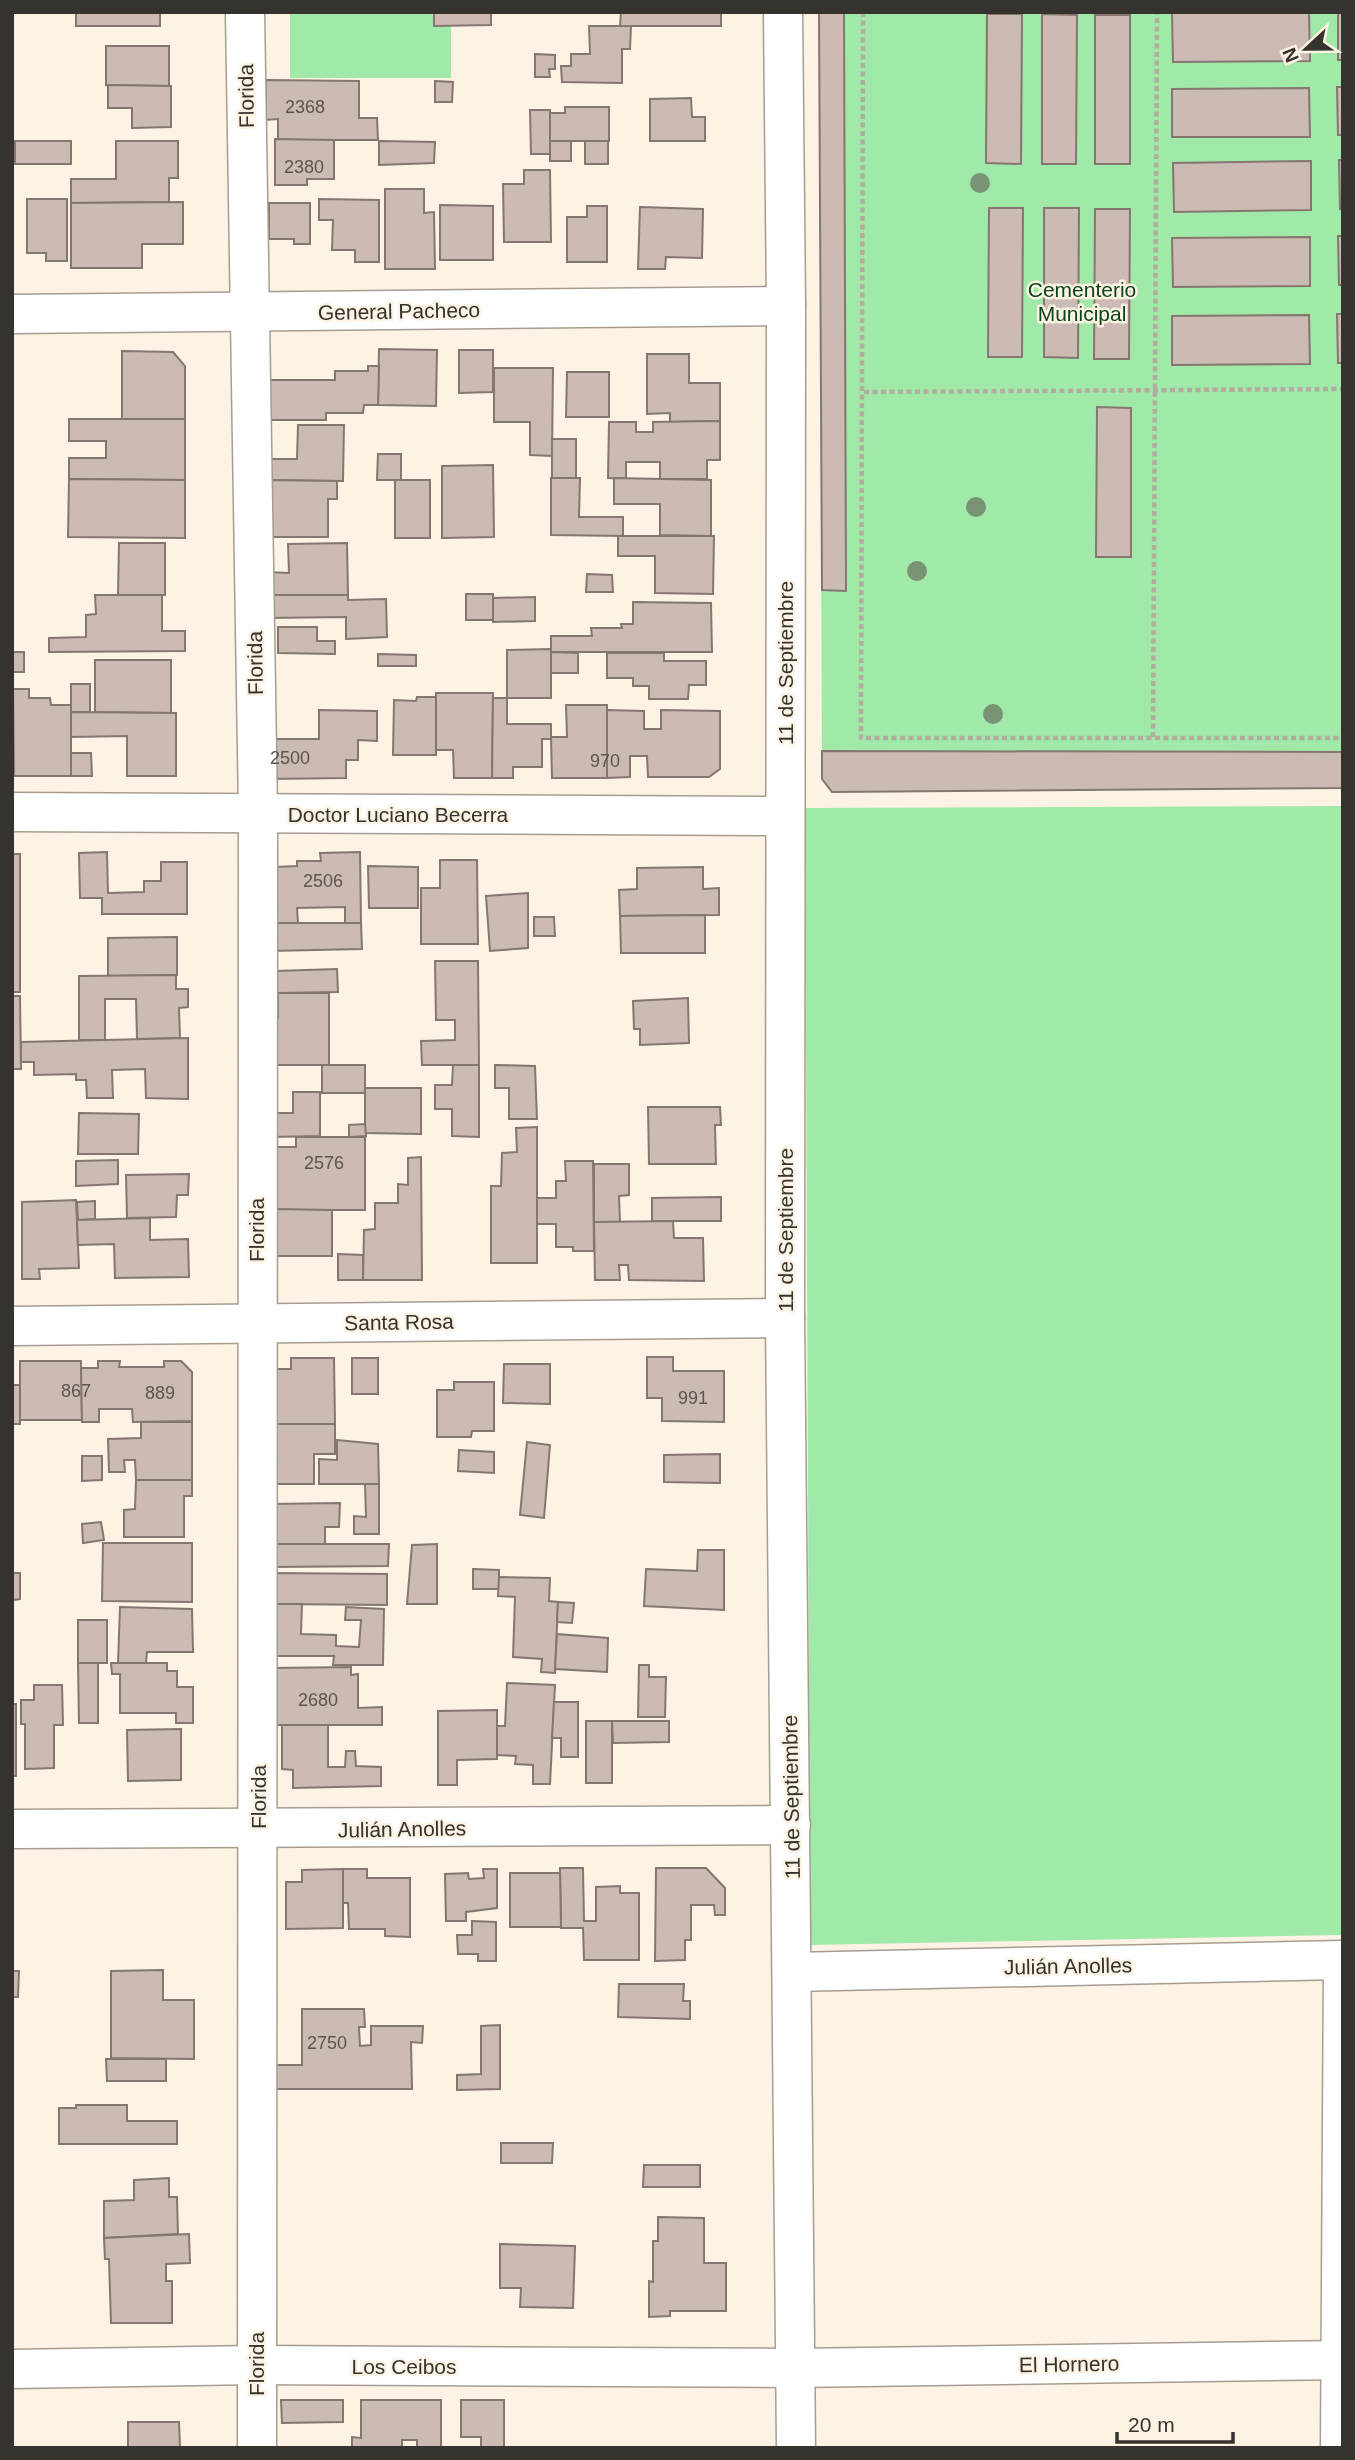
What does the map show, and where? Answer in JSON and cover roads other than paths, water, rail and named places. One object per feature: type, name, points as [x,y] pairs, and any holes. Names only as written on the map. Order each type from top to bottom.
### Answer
[{"type":"street","name":"Florida","points":[[245,12],[258,813],[255,1324],[257,2448]]},
{"type":"street","name":"11 de Septiembre","points":[[783,12],[786,306],[785,1318],[796,2448]]},
{"type":"street","name":"General Pacheco","points":[[12,314],[786,306]]},
{"type":"street","name":"Doctor Luciano Becerra","points":[[12,812],[784,816]]},
{"type":"street","name":"Santa Rosa","points":[[12,1326],[785,1318]]},
{"type":"street","name":"Julián Anolles","points":[[12,1829],[258,1830],[791,1825]]},
{"type":"street","name":"Julián Anolles","points":[[792,1972],[1343,1960]]},
{"type":"street","points":[[1340,2448],[1343,1960]]},
{"type":"street","name":"El Hornero","points":[[796,2368],[1341,2360]]},
{"type":"street","name":"Los Ceibos","points":[[12,2369],[256,2365],[796,2368]]},
{"type":"park label","name":"Cementerio Municipal","points":[[1082,301]]}]
